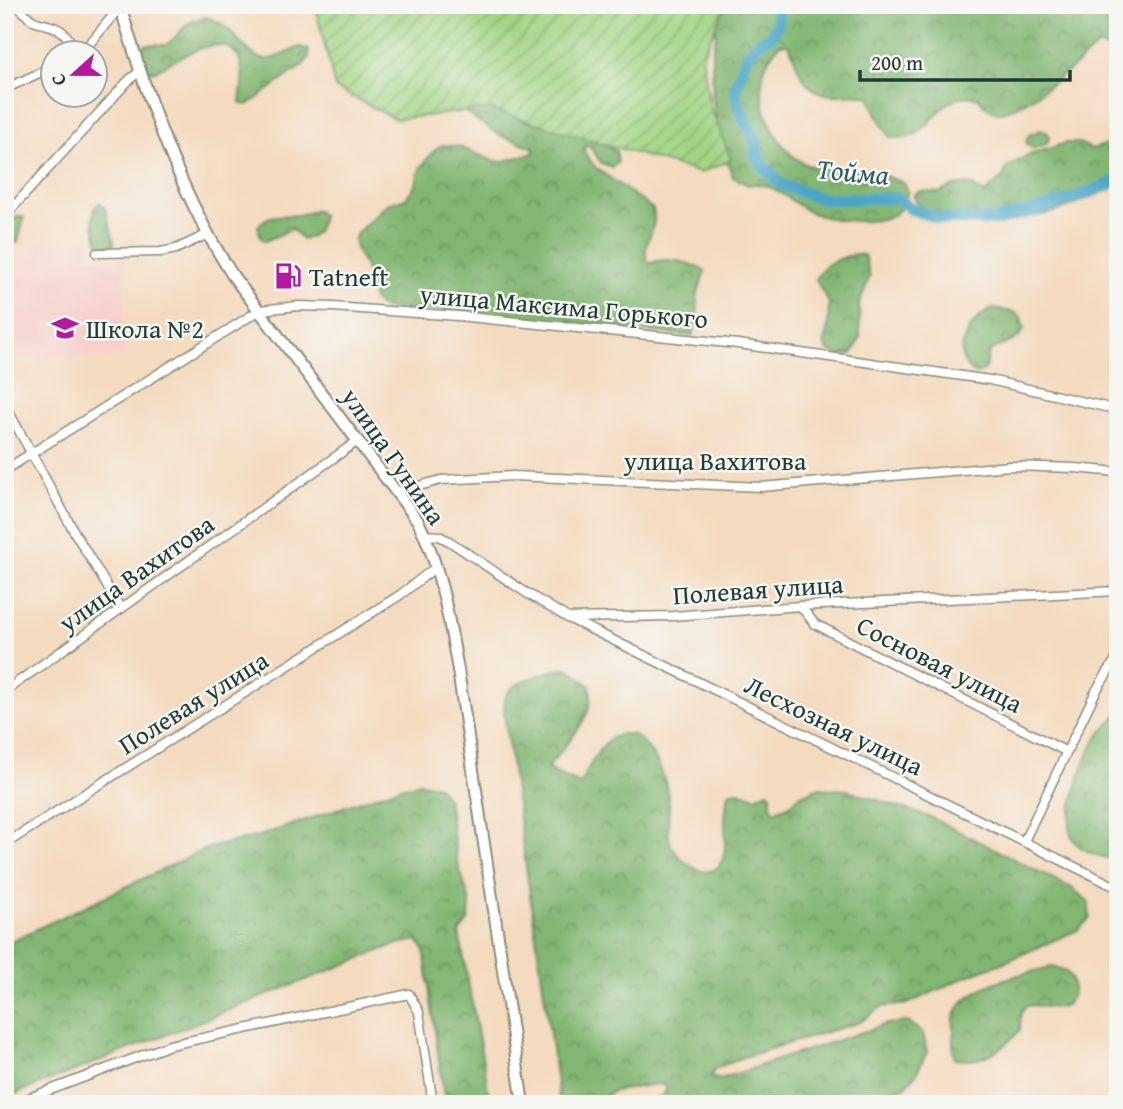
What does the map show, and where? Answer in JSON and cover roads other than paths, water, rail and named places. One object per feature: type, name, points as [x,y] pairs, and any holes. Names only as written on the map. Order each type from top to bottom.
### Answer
[{"type":"main road","name":"улица Гунина","points":[[120,6],[140,71],[180,177],[208,234],[233,276],[359,440],[425,535],[436,567],[458,670],[523,1104]]},
{"type":"street","points":[[18,5],[34,23],[59,29],[68,38]]},
{"type":"street","points":[[94,38],[120,6]]},
{"type":"street","points":[[5,216],[140,71]]},
{"type":"street","points":[[5,89],[38,74]]},
{"type":"street","points":[[97,253],[168,251],[208,234]]},
{"type":"street","name":"улица Максима Горького","points":[[5,470],[260,310],[299,306],[472,318],[738,344],[990,380],[1118,410]]},
{"type":"street","points":[[5,405],[30,455],[121,609]]},
{"type":"street","name":"улица Вахитова","points":[[5,691],[359,440]]},
{"type":"street","name":"улица Вахитова","points":[[397,492],[442,480],[513,476],[761,487],[1010,466],[1118,472]]},
{"type":"street","points":[[425,535],[439,536],[449,541],[568,618]]},
{"type":"street","name":"Полевая улица","points":[[5,844],[400,595],[436,567]]},
{"type":"street","name":"Полевая улица","points":[[568,618],[673,616],[800,606],[1118,591]]},
{"type":"street","name":"Сосновая улица","points":[[800,606],[815,624],[1067,752]]},
{"type":"street","name":"Лесхозная улица","points":[[568,618],[1118,888]]},
{"type":"street","points":[[1024,841],[1096,691],[1118,656]]},
{"type":"street","points":[[13,1104],[170,1045],[409,994],[419,1012],[433,1104]]},
{"type":"waterway","name":"Тойма","points":[[776,5],[778,22],[773,34],[758,43],[746,57],[735,90],[738,106],[757,144],[756,154],[764,167],[782,185],[830,199],[898,198],[911,209],[942,219],[999,220],[1057,204],[1118,181]]},
{"type":"place","name":"Tatneft","points":[[288,276]]},
{"type":"place","name":"Школа №2","points":[[65,328]]}]
